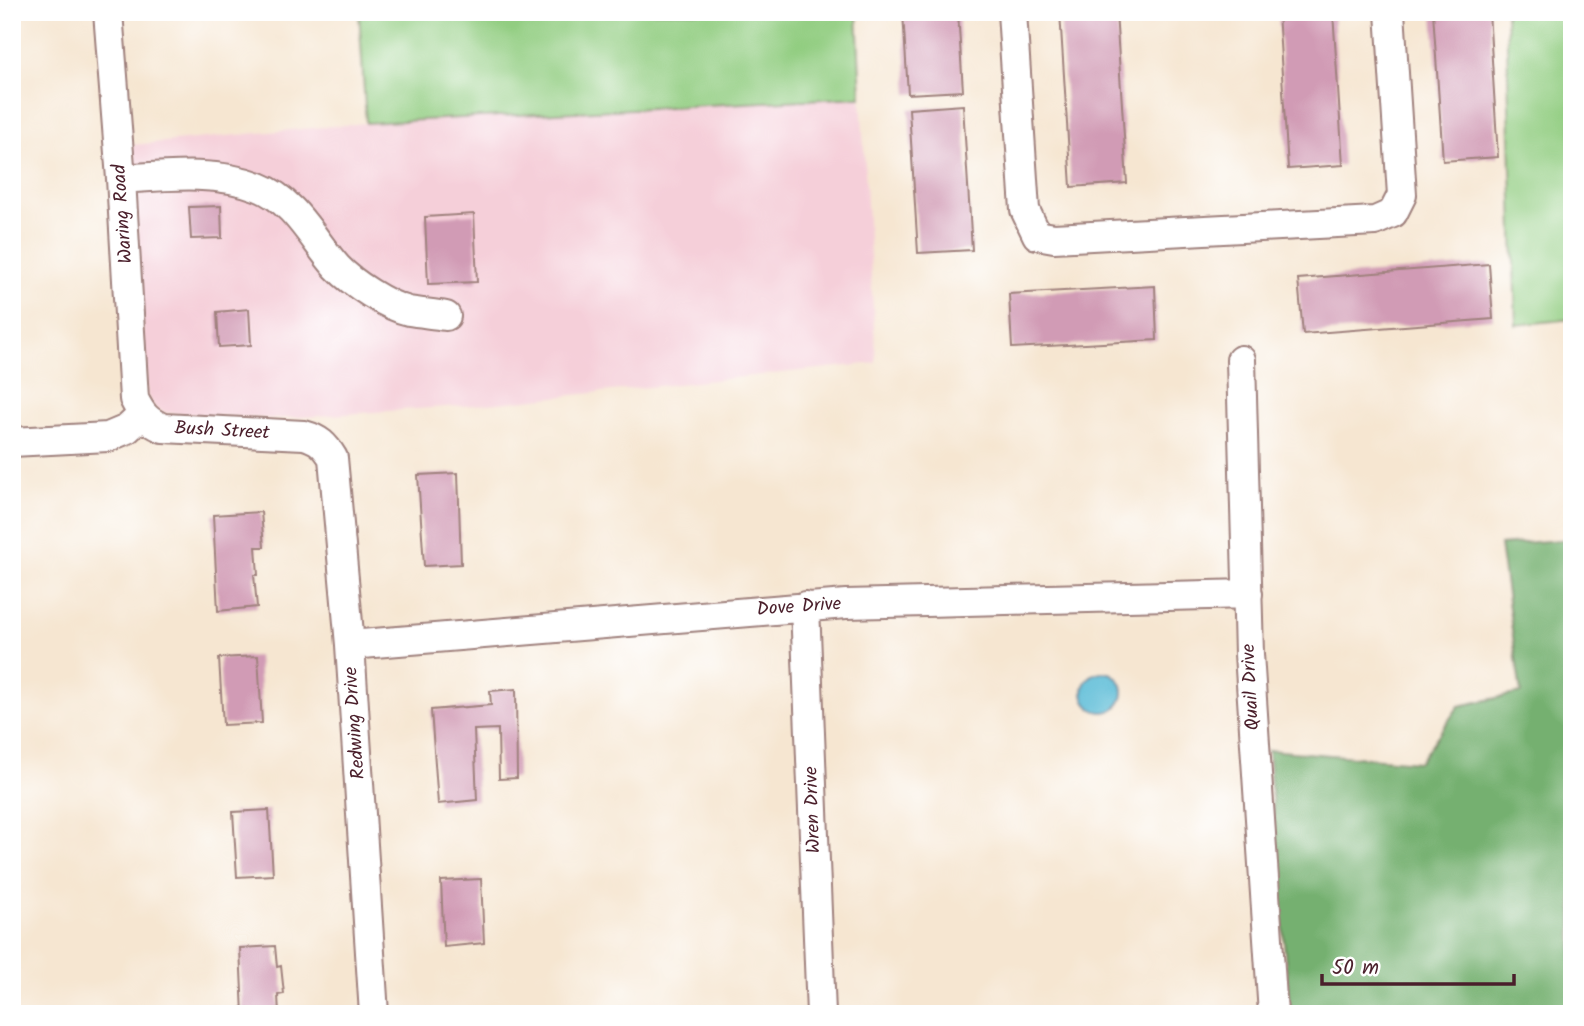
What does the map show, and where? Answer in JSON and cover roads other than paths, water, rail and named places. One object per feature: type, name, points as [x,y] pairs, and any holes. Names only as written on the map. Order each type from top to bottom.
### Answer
[{"type":"street","name":"Waring Road","points":[[108,12],[134,399],[142,415]]},
{"type":"street","points":[[1012,12],[1025,209],[1037,236],[1054,238],[1375,221],[1393,213],[1402,194],[1390,12]]},
{"type":"street","points":[[121,179],[177,176],[237,181],[260,187],[282,201],[349,278],[407,310],[446,316]]},
{"type":"street","name":"Quail Drive","points":[[1241,360],[1254,738],[1273,1014]]},
{"type":"street","points":[[12,442],[108,437],[127,429],[142,415]]},
{"type":"street","name":"Bush Street","points":[[142,415],[163,428],[304,435],[317,439]]},
{"type":"street","name":"Redwing Drive","points":[[317,439],[326,446],[332,458],[350,645],[374,1014]]},
{"type":"street","name":"Dove Drive","points":[[350,645],[805,606],[1096,596],[1248,594]]},
{"type":"street","name":"Wren Drive","points":[[805,606],[821,1014]]},
{"type":"water","points":[[1103,672],[1117,678],[1123,692],[1117,706],[1103,712],[1089,706],[1083,692],[1089,678]]}]
